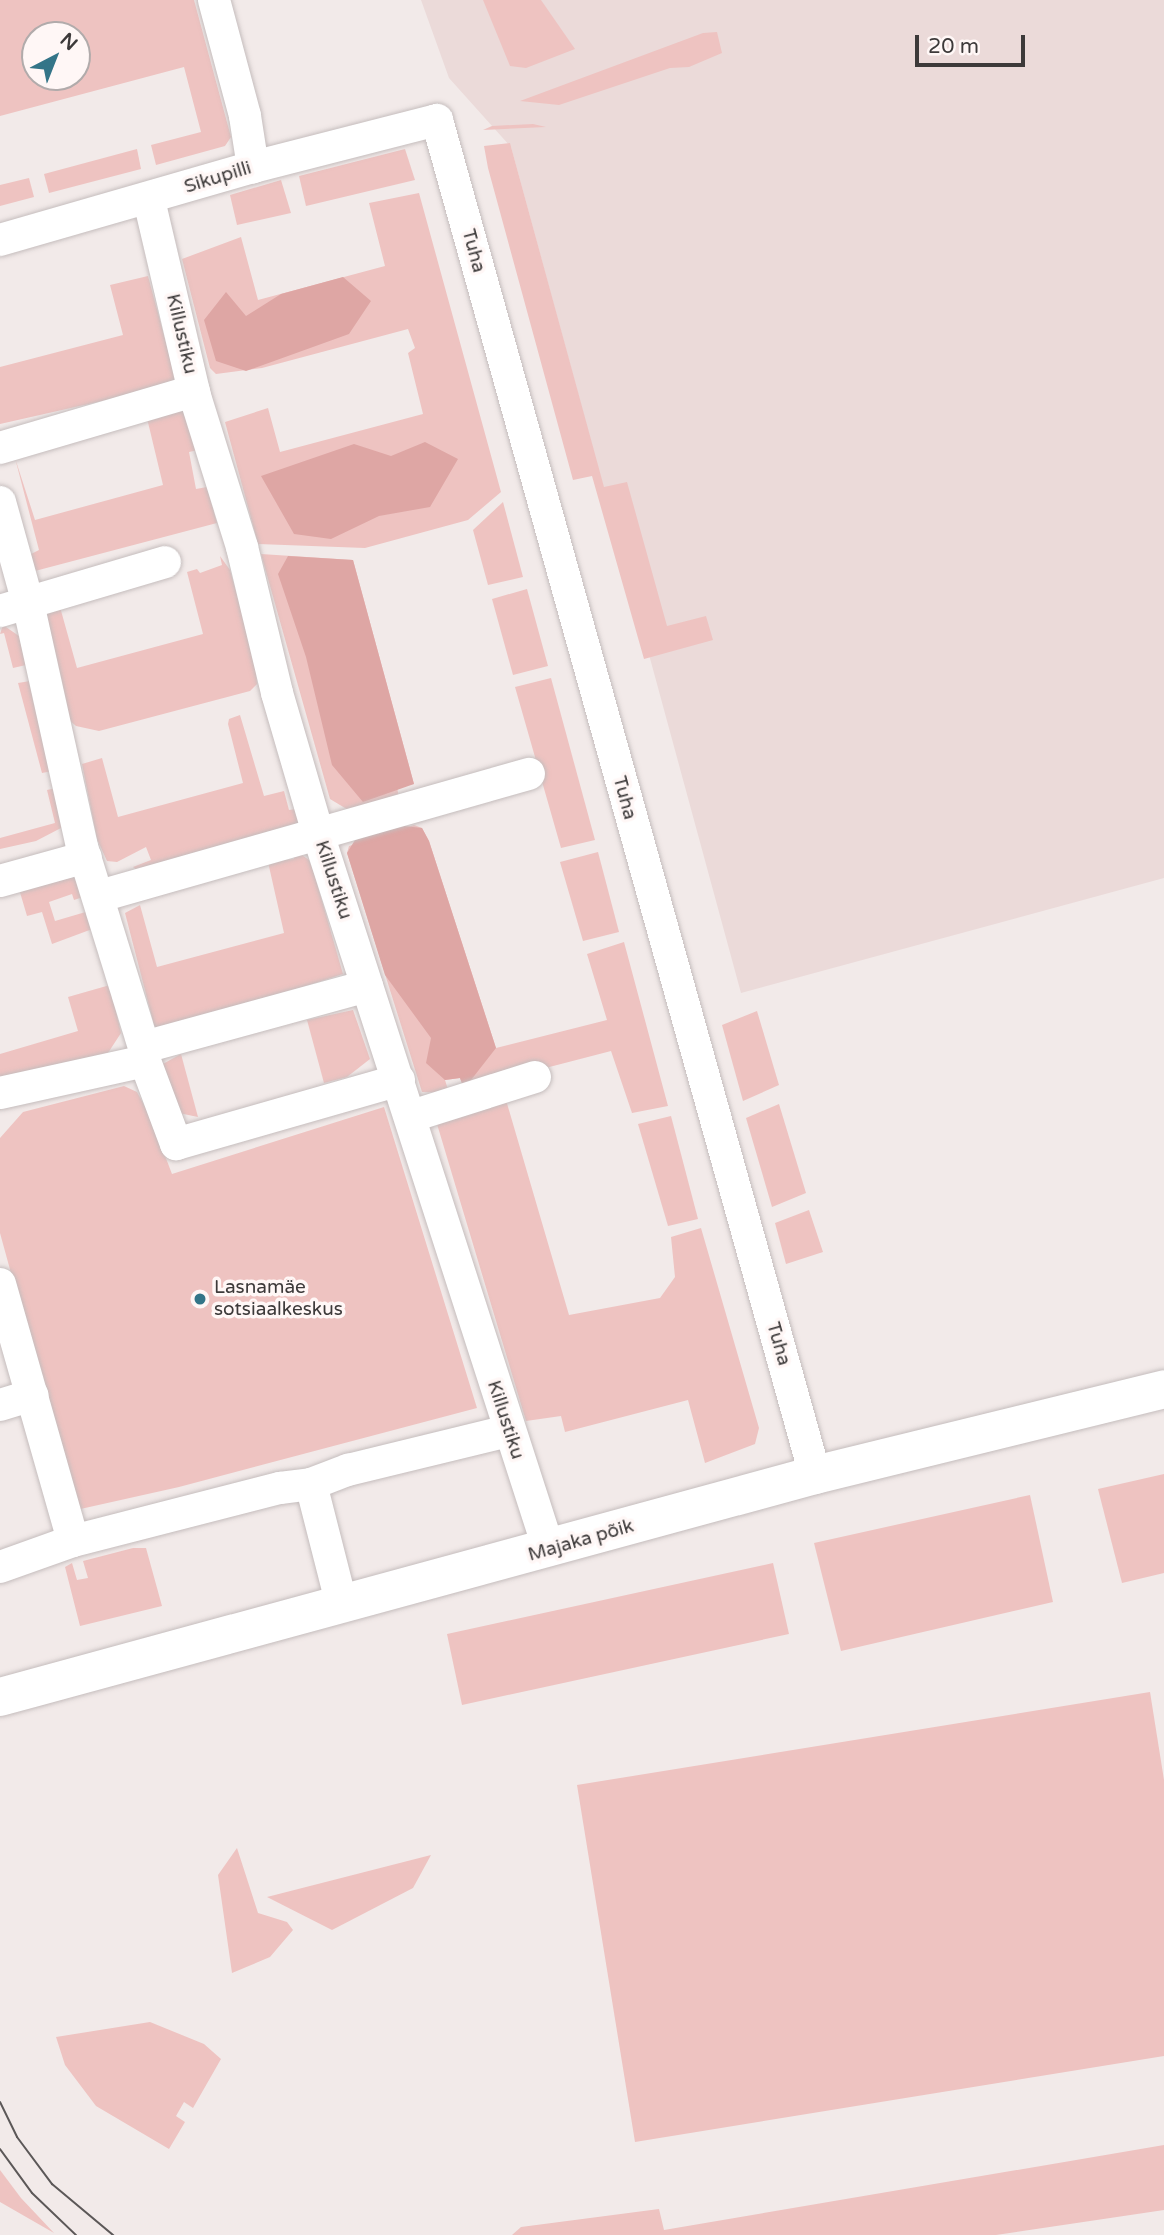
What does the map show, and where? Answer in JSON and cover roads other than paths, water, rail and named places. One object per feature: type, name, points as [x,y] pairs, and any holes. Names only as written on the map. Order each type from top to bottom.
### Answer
[{"type":"street","points":[[214,0],[245,116],[253,167]]},
{"type":"street","name":"Sikupilli","points":[[0,240],[149,200],[253,167],[437,120]]},
{"type":"street","name":"Tuha","points":[[437,120],[816,1475]]},
{"type":"street","name":"Killustiku","points":[[149,200],[194,391],[242,547],[277,693],[319,837],[366,986],[412,1116],[508,1431],[549,1550]]},
{"type":"street","points":[[0,448],[194,391]]},
{"type":"street","points":[[0,502],[14,607],[145,1054],[176,1144],[399,1080]]},
{"type":"street","points":[[14,607],[165,562]]},
{"type":"street","points":[[100,896],[319,837],[528,774]]},
{"type":"street","points":[[0,881],[86,857]]},
{"type":"street","points":[[0,1093],[145,1054],[366,986]]},
{"type":"street","points":[[412,1116],[535,1077]]},
{"type":"street","points":[[0,1283],[73,1541]]},
{"type":"street","name":"Majaka põik","points":[[0,1697],[549,1550],[816,1475],[1164,1390]]},
{"type":"street","points":[[0,1405],[32,1395]]},
{"type":"street","points":[[0,1567],[73,1541],[280,1488],[311,1485],[348,1470],[508,1431]]},
{"type":"street","points":[[311,1485],[342,1606]]},
{"type":"tram line","points":[[0,2102],[17,2137],[52,2184],[113,2235]]},
{"type":"tram line","points":[[0,2149],[32,2193],[76,2235]]},
{"type":"place","name":"Lasnamäe sotsiaalkeskus","points":[[200,1299]]}]
